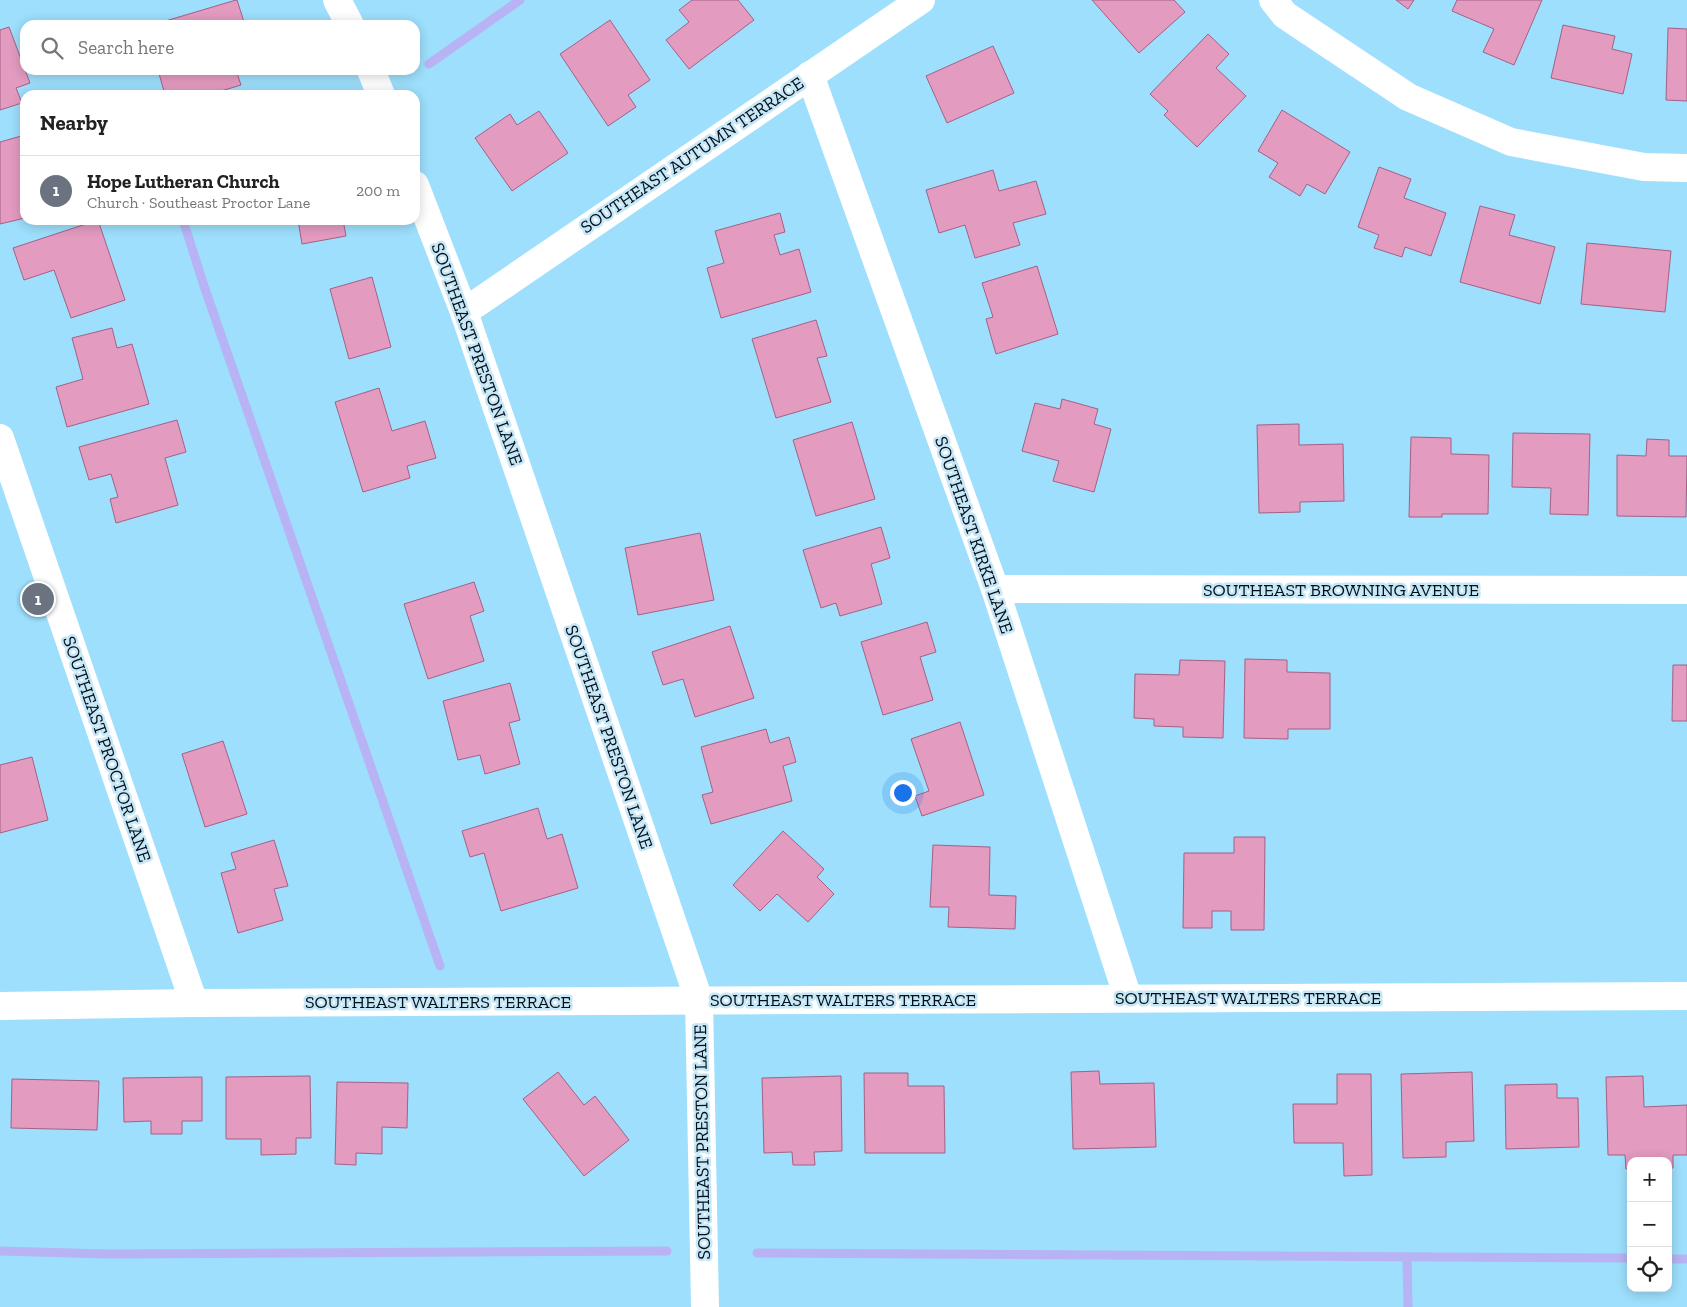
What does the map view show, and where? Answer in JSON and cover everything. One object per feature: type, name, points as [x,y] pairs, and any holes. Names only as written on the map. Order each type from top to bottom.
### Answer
[{"type":"street","points":[[337,0],[347,20]]},
{"type":"street","name":"SOUTHEAST AUTUMN TERRACE","points":[[464,312],[921,0]]},
{"type":"street","points":[[1273,0],[1285,15],[1408,97],[1511,142],[1644,167],[1687,168]]},
{"type":"street","points":[[373,75],[379,90]]},
{"type":"street","name":"SOUTHEAST KIRKE LANE","points":[[810,75],[995,589],[1128,998]]},
{"type":"street","name":"SOUTHEAST PRESTON LANE","points":[[420,197],[464,312],[699,1000],[704,1307]]},
{"type":"street","name":"SOUTHEAST PROCTOR LANE","points":[[0,438],[194,1003]]},
{"type":"street","name":"SOUTHEAST BROWNING AVENUE","points":[[995,589],[1687,590]]},
{"type":"street","name":"SOUTHEAST WALTERS TERRACE","points":[[0,1006],[699,1000],[1687,996]]},
{"type":"building","points":[[237,0],[243,20],[169,20]]},
{"type":"building","points":[[692,0],[738,0],[754,20],[689,69],[666,40],[689,22],[679,10]]},
{"type":"building","points":[[1092,0],[1174,0],[1185,12],[1139,53]]},
{"type":"building","points":[[1396,0],[1414,0],[1408,9]]},
{"type":"building","points":[[1457,0],[1542,0],[1514,65],[1483,52],[1494,29],[1452,11]]},
{"type":"building","points":[[610,20],[650,80],[628,95],[636,107],[608,126],[560,54]]},
{"type":"building","points":[[1563,25],[1615,36],[1612,49],[1632,54],[1623,94],[1551,78]]},
{"type":"building","points":[[9,27],[20,56],[20,75],[27,75],[30,83],[16,88],[20,104],[0,110],[0,30]]},
{"type":"building","points":[[1668,28],[1687,29],[1687,101],[1666,100]]},
{"type":"building","points":[[1208,34],[1229,54],[1216,68],[1246,96],[1197,147],[1164,115],[1168,111],[1150,94]]},
{"type":"building","points":[[993,46],[1014,93],[947,123],[926,76]]},
{"type":"building","points":[[159,75],[238,75],[241,85],[224,90],[164,90]]},
{"type":"building","points":[[1282,110],[1350,152],[1325,194],[1307,184],[1300,196],[1269,177],[1278,163],[1258,151]]},
{"type":"building","points":[[539,111],[568,153],[512,191],[475,138],[510,114],[517,125]]},
{"type":"building","points":[[20,136],[20,219],[0,224],[0,142]]},
{"type":"building","points":[[1379,167],[1411,179],[1404,198],[1446,213],[1431,256],[1405,247],[1402,257],[1374,248],[1379,235],[1358,227]]},
{"type":"building","points":[[993,170],[999,191],[1036,181],[1046,214],[1013,223],[1020,245],[975,258],[965,225],[939,233],[926,190]]},
{"type":"building","points":[[1480,206],[1515,215],[1509,235],[1555,247],[1540,304],[1460,282]]},
{"type":"building","points":[[780,213],[785,232],[774,235],[780,255],[799,249],[811,292],[721,318],[707,268],[724,263],[715,231]]},
{"type":"building","points":[[83,225],[100,225],[125,300],[71,318],[54,270],[24,280],[13,248]]},
{"type":"building","points":[[299,225],[344,225],[346,236],[302,244]]},
{"type":"building","points":[[1587,243],[1671,251],[1665,312],[1581,304]]},
{"type":"building","points":[[1037,266],[1058,334],[996,354],[986,319],[993,317],[982,283]]},
{"type":"building","points":[[372,277],[391,347],[349,359],[330,289]]},
{"type":"building","points":[[816,320],[827,356],[817,358],[831,402],[776,418],[752,339]]},
{"type":"building","points":[[112,328],[117,348],[132,344],[149,404],[67,427],[56,387],[83,379],[72,338]]},
{"type":"building","points":[[379,388],[392,431],[425,421],[436,458],[407,466],[410,478],[363,492],[335,402]]},
{"type":"building","points":[[1062,399],[1098,409],[1094,424],[1111,429],[1094,492],[1053,481],[1059,461],[1022,451],[1035,403],[1060,409]]},
{"type":"building","points":[[177,420],[186,452],[165,458],[178,505],[116,523],[110,499],[118,497],[111,474],[89,480],[79,447]]},
{"type":"building","points":[[852,422],[875,499],[816,516],[793,440]]},
{"type":"building","points":[[1299,424],[1299,445],[1343,444],[1344,501],[1300,502],[1300,512],[1259,513],[1257,425]]},
{"type":"building","points":[[1513,433],[1590,434],[1588,515],[1550,514],[1551,488],[1512,487]]},
{"type":"building","points":[[1411,437],[1451,438],[1451,454],[1489,455],[1488,514],[1442,514],[1442,517],[1409,517]]},
{"type":"building","points":[[1647,439],[1669,440],[1669,456],[1687,456],[1686,517],[1617,516],[1617,455],[1646,456]]},
{"type":"building","points":[[881,527],[890,558],[871,564],[882,604],[840,616],[836,603],[821,608],[803,550]]},
{"type":"building","points":[[700,533],[714,600],[638,615],[625,548]]},
{"type":"building","points":[[474,582],[484,611],[470,616],[484,661],[428,679],[404,604]]},
{"type":"building","points":[[927,622],[936,652],[920,657],[933,700],[883,715],[861,642]]},
{"type":"building","points":[[730,626],[754,698],[695,717],[683,679],[663,685],[652,652]]},
{"type":"building","points":[[1245,659],[1287,660],[1287,672],[1330,673],[1330,729],[1288,729],[1288,739],[1244,738]]},
{"type":"building","points":[[1180,660],[1225,661],[1223,738],[1183,737],[1183,727],[1154,726],[1154,719],[1134,718],[1135,674],[1179,675]]},
{"type":"building","points":[[1673,665],[1687,665],[1687,721],[1672,721]]},
{"type":"building","points":[[510,683],[520,720],[509,723],[520,764],[485,774],[480,755],[458,760],[443,701]]},
{"type":"building","points":[[960,722],[984,795],[922,816],[915,796],[929,791],[911,739]]},
{"type":"building","points":[[766,729],[770,743],[789,737],[796,762],[783,766],[792,801],[711,824],[702,795],[713,792],[701,747]]},
{"type":"building","points":[[223,741],[247,814],[205,827],[182,754]]},
{"type":"building","points":[[32,757],[48,820],[0,833],[0,765]]},
{"type":"building","points":[[538,808],[547,839],[562,834],[578,888],[501,911],[484,853],[470,857],[462,831]]},
{"type":"building","points":[[783,831],[824,869],[817,877],[834,894],[808,922],[777,894],[760,911],[733,885]]},
{"type":"building","points":[[1234,837],[1265,837],[1264,930],[1231,930],[1231,911],[1212,911],[1212,928],[1183,928],[1184,853],[1234,853]]},
{"type":"building","points":[[274,840],[288,886],[274,889],[283,920],[238,933],[221,873],[236,869],[231,853]]},
{"type":"building","points":[[933,845],[990,847],[989,895],[1016,896],[1015,929],[948,927],[949,907],[930,907]]},
{"type":"building","points":[[1099,1071],[1100,1084],[1154,1083],[1156,1147],[1073,1149],[1071,1072]]},
{"type":"building","points":[[558,1072],[584,1105],[595,1096],[629,1140],[584,1176],[523,1099]]},
{"type":"building","points":[[1472,1072],[1474,1141],[1446,1142],[1446,1157],[1403,1158],[1401,1074]]},
{"type":"building","points":[[864,1073],[908,1073],[908,1086],[944,1086],[945,1153],[865,1153]]},
{"type":"building","points":[[1337,1074],[1371,1074],[1372,1175],[1344,1176],[1343,1143],[1294,1143],[1293,1104],[1337,1104]]},
{"type":"building","points":[[310,1076],[311,1138],[296,1138],[296,1154],[261,1155],[261,1139],[226,1139],[226,1077]]},
{"type":"building","points":[[841,1076],[842,1151],[814,1152],[815,1165],[793,1165],[792,1152],[764,1153],[762,1078]]},
{"type":"building","points":[[1643,1076],[1644,1107],[1687,1105],[1687,1155],[1673,1155],[1673,1168],[1672,1157],[1627,1157],[1626,1169],[1625,1155],[1608,1155],[1606,1077]]},
{"type":"building","points":[[202,1077],[202,1121],[182,1121],[182,1134],[151,1134],[151,1121],[124,1122],[123,1078]]},
{"type":"building","points":[[12,1079],[99,1081],[97,1130],[11,1128]]},
{"type":"building","points":[[337,1082],[408,1083],[407,1128],[382,1127],[382,1154],[356,1153],[356,1165],[335,1164]]},
{"type":"building","points":[[1557,1084],[1557,1098],[1578,1098],[1579,1147],[1506,1149],[1505,1085]]},
{"type":"waterway","points":[[429,64],[520,0]]},
{"type":"waterway","points":[[185,225],[204,286],[440,966]]},
{"type":"waterway","points":[[0,1251],[107,1254],[667,1251]]},
{"type":"waterway","points":[[757,1253],[1627,1258]]},
{"type":"waterway","points":[[1407,1257],[1408,1307]]},
{"type":"waterway","points":[[1672,1259],[1687,1259]]},
{"type":"place","name":"Hope Lutheran Church","points":[[38,599]]}]
